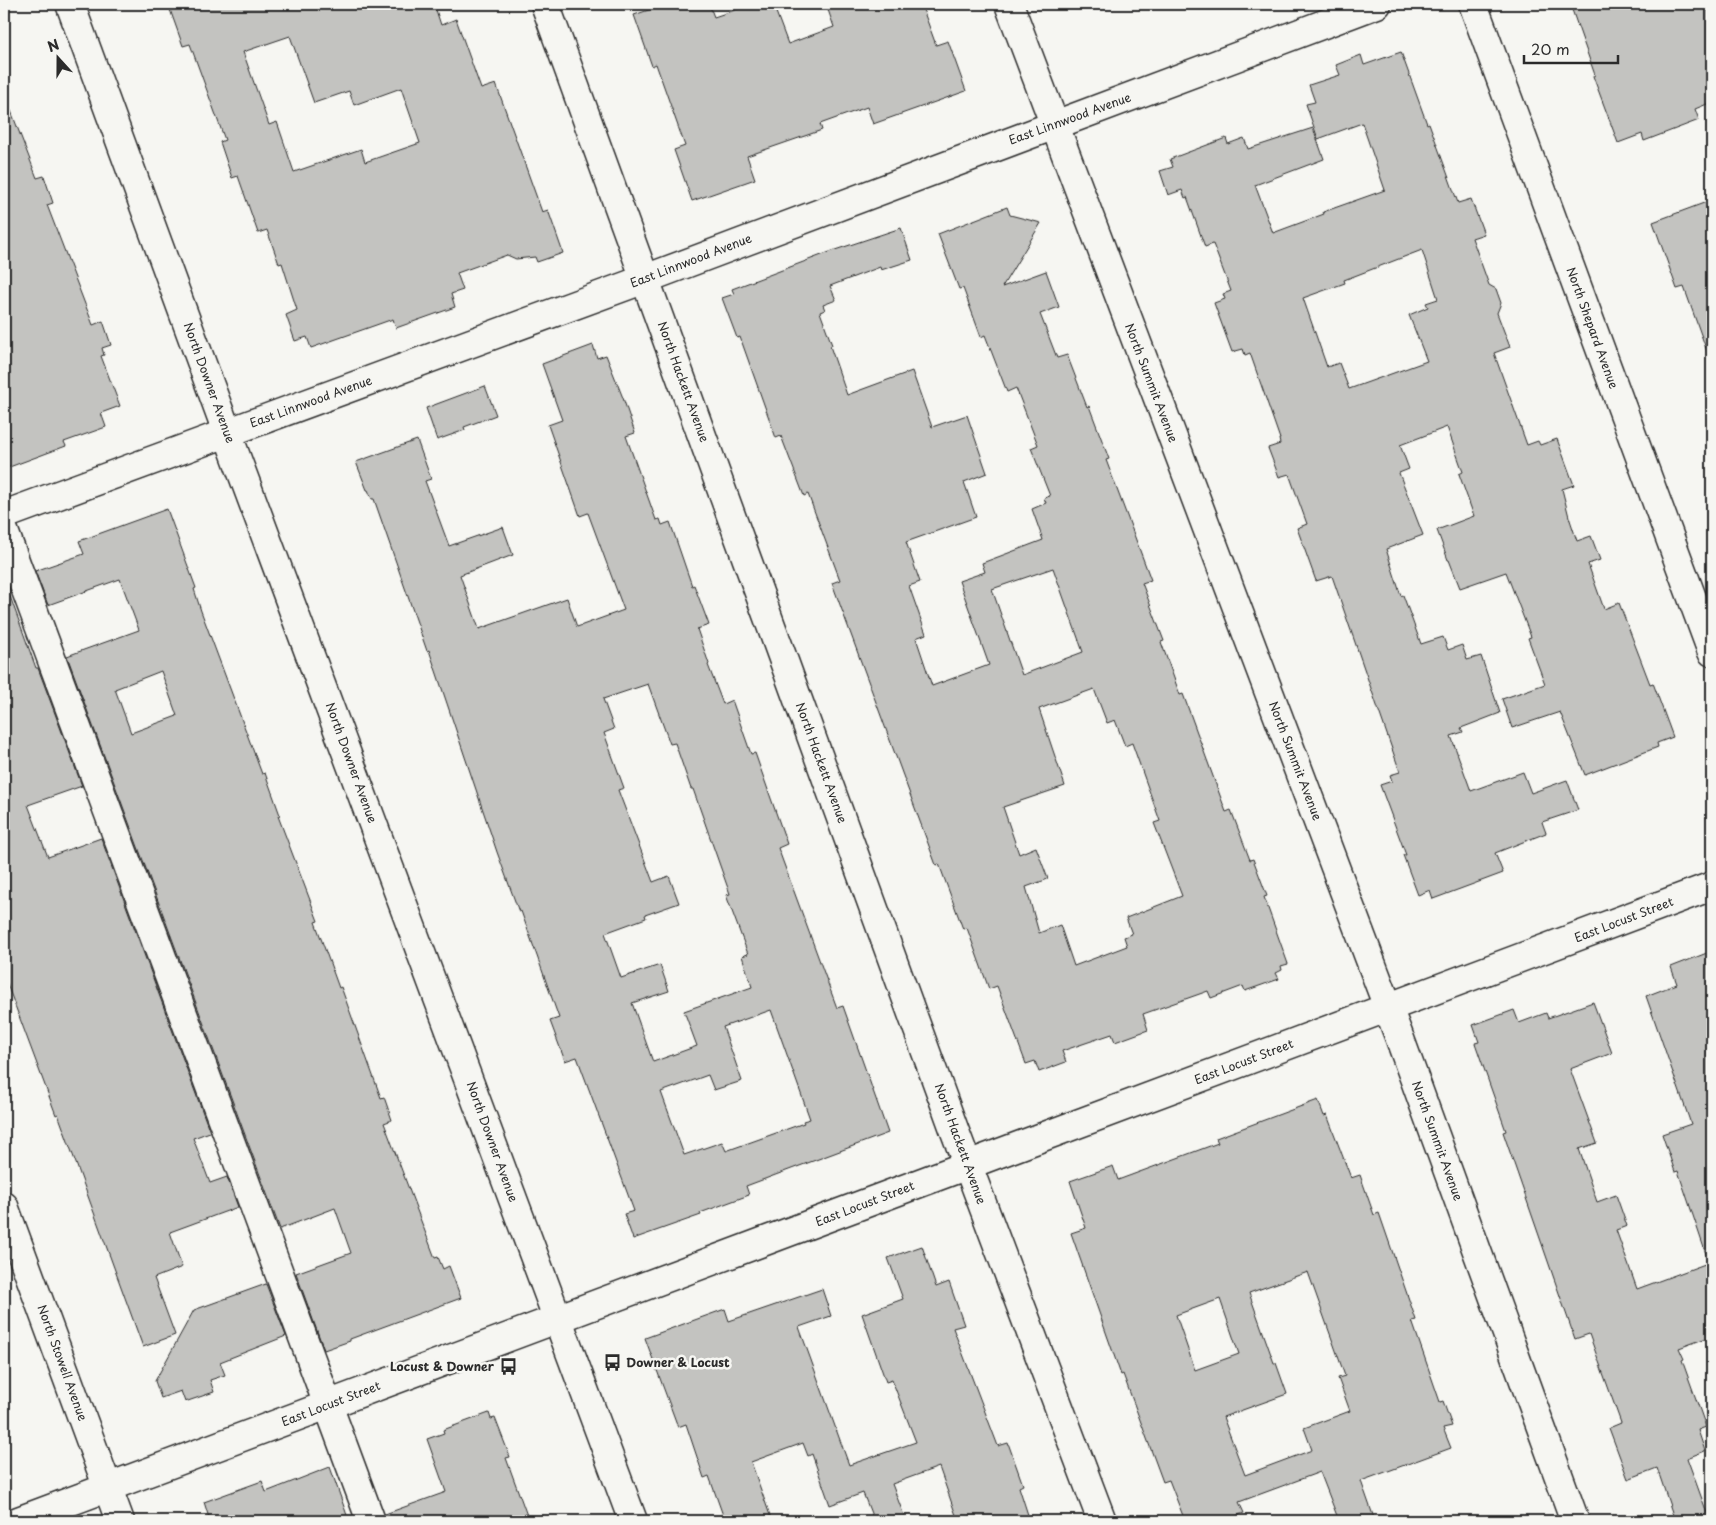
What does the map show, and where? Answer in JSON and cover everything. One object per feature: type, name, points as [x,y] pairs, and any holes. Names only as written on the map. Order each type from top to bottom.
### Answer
[{"type":"street","name":"North Downer Avenue","points":[[70,4],[633,1521]]},
{"type":"street","name":"North Hackett Avenue","points":[[545,4],[967,1166],[1102,1521]]},
{"type":"street","name":"North Summit Avenue","points":[[1009,4],[1388,1008],[1575,1521]]},
{"type":"street","name":"East Linnwood Avenue","points":[[4,515],[645,279],[1377,4]]},
{"type":"street","name":"North Shepard Avenue","points":[[1472,4],[1712,652]]},
{"type":"street","points":[[4,531],[371,1521]]},
{"type":"street","name":"East Locust Street","points":[[18,1521],[1712,886]]},
{"type":"street","name":"North Stowell Avenue","points":[[4,1206],[120,1521]]},
{"type":"building","points":[[168,4],[434,4],[441,25],[456,19],[481,89],[496,84],[542,212],[548,210],[563,253],[537,262],[535,257],[516,259],[507,255],[457,273],[463,290],[451,294],[455,307],[396,328],[393,319],[311,348],[307,337],[295,341],[286,315],[297,310],[282,263],[279,264],[267,230],[258,233],[238,176],[232,178],[220,142],[225,140],[190,44],[183,46]],"holes":[[[290,36],[314,103],[349,91],[354,105],[401,88],[420,143],[365,162],[361,149],[294,172],[277,122],[269,125],[243,52]]]},
{"type":"building","points":[[666,4],[709,4],[714,17],[753,4],[773,4],[788,44],[834,27],[826,4],[921,4],[936,45],[948,41],[966,91],[873,124],[867,107],[820,124],[822,130],[747,156],[755,179],[692,201],[674,150],[685,146],[656,64],[652,66],[634,15]]},
{"type":"building","points":[[1570,4],[1712,4],[1712,102],[1695,109],[1699,120],[1644,141],[1642,134],[1618,143],[1593,76],[1595,75]]},
{"type":"building","points":[[1401,52],[1458,203],[1471,199],[1484,234],[1472,238],[1489,285],[1496,289],[1501,303],[1497,313],[1510,347],[1494,353],[1527,445],[1538,441],[1540,445],[1557,439],[1574,485],[1562,489],[1577,541],[1591,536],[1600,560],[1588,564],[1604,609],[1619,603],[1650,684],[1653,683],[1673,737],[1657,743],[1658,747],[1585,775],[1560,712],[1512,728],[1502,699],[1545,684],[1528,638],[1531,637],[1506,572],[1460,588],[1448,560],[1437,530],[1474,516],[1459,474],[1463,472],[1447,427],[1400,445],[1409,469],[1399,473],[1423,535],[1386,549],[1401,596],[1403,595],[1421,644],[1443,637],[1448,650],[1462,645],[1467,660],[1481,656],[1500,713],[1461,728],[1463,732],[1451,736],[1471,791],[1523,772],[1531,793],[1567,780],[1578,810],[1542,822],[1546,833],[1495,853],[1503,873],[1433,899],[1430,890],[1418,895],[1403,855],[1406,855],[1380,785],[1392,781],[1390,775],[1400,772],[1332,576],[1316,581],[1297,528],[1307,524],[1289,474],[1279,477],[1268,448],[1280,444],[1280,439],[1250,353],[1245,355],[1243,349],[1232,352],[1214,303],[1225,299],[1223,294],[1231,291],[1213,244],[1205,247],[1187,197],[1185,198],[1182,190],[1168,195],[1160,171],[1173,167],[1170,159],[1226,138],[1228,144],[1244,138],[1248,149],[1313,128],[1324,159],[1255,185],[1273,233],[1324,214],[1323,212],[1385,190],[1362,123],[1318,139],[1306,104],[1315,102],[1309,85],[1340,75],[1336,65],[1361,55],[1364,65]],"holes":[[[1422,250],[1438,299],[1426,303],[1428,307],[1409,315],[1427,361],[1349,389],[1339,363],[1327,367],[1303,298],[1345,283],[1344,280]]]},
{"type":"building","points":[[4,98],[6,98],[37,178],[44,176],[53,203],[47,205],[93,325],[103,321],[111,345],[102,348],[104,355],[101,356],[120,406],[101,413],[106,427],[64,442],[66,446],[4,469]]},
{"type":"building","points":[[1712,200],[1712,357],[1709,357],[1684,287],[1677,289],[1653,222]]},
{"type":"building","points":[[1007,207],[1010,215],[1041,223],[1002,287],[1046,271],[1059,307],[1040,314],[1057,358],[1067,355],[1087,407],[1089,406],[1109,459],[1106,460],[1151,580],[1142,583],[1164,641],[1161,642],[1180,695],[1183,694],[1226,812],[1231,810],[1250,860],[1253,859],[1267,896],[1264,897],[1288,964],[1281,966],[1282,970],[1276,973],[1279,979],[1245,991],[1243,986],[1211,998],[1208,991],[1143,1014],[1148,1030],[1115,1042],[1112,1034],[1062,1051],[1066,1062],[1039,1072],[1035,1061],[1026,1064],[997,986],[989,989],[967,928],[963,929],[939,864],[936,865],[832,583],[840,580],[808,494],[804,496],[781,436],[776,438],[740,337],[737,338],[722,298],[734,294],[732,289],[835,250],[901,228],[912,260],[881,270],[880,267],[830,286],[836,300],[823,305],[825,310],[820,312],[847,395],[912,371],[932,427],[967,415],[987,473],[964,482],[976,517],[906,542],[920,582],[909,586],[926,634],[916,638],[932,686],[989,665],[959,581],[985,572],[982,563],[1043,540],[1032,509],[1046,503],[1044,498],[1050,496],[1031,448],[1038,445],[1016,388],[1007,392],[985,335],[981,337],[963,288],[959,289],[938,234]],"holes":[[[1053,568],[1083,652],[1022,675],[992,589]],[[1094,689],[1107,723],[1115,720],[1125,746],[1132,743],[1160,821],[1154,823],[1182,896],[1126,918],[1132,934],[1124,937],[1127,946],[1074,966],[1060,925],[1039,933],[1026,887],[1048,879],[1036,847],[1019,854],[1003,807],[1065,786],[1039,709]]]},
{"type":"building","points":[[593,345],[597,358],[606,355],[635,433],[626,436],[656,520],[660,519],[662,525],[670,522],[692,586],[694,585],[709,625],[697,629],[708,665],[723,704],[732,700],[751,754],[755,753],[787,844],[778,848],[837,1008],[843,1006],[888,1133],[746,1186],[749,1195],[700,1213],[701,1215],[633,1239],[624,1214],[634,1211],[577,1057],[565,1061],[550,1021],[559,1018],[521,911],[519,912],[497,852],[429,650],[427,651],[374,499],[372,499],[367,490],[356,462],[417,440],[431,479],[425,481],[449,546],[503,527],[513,555],[460,575],[479,629],[567,598],[577,627],[624,610],[588,513],[580,516],[548,425],[562,420],[542,364]],"holes":[[[648,684],[670,744],[675,743],[691,789],[693,789],[730,894],[726,895],[748,954],[742,956],[752,987],[684,1011],[697,1046],[653,1062],[632,1003],[669,991],[660,965],[621,978],[605,933],[646,918],[645,915],[679,903],[669,876],[653,882],[618,790],[624,788],[604,733],[614,729],[603,699]],[[771,1010],[810,1119],[803,1121],[804,1123],[726,1151],[722,1142],[684,1155],[661,1092],[708,1075],[714,1090],[742,1081],[723,1027]]]},
{"type":"building","points":[[485,386],[496,415],[464,427],[465,430],[437,440],[426,408]]},
{"type":"building","points":[[167,509],[196,588],[194,589],[201,611],[262,774],[265,773],[280,815],[278,816],[318,921],[315,922],[339,988],[341,987],[381,1098],[384,1097],[392,1120],[384,1123],[435,1258],[438,1257],[443,1269],[449,1266],[461,1298],[324,1350],[296,1273],[351,1253],[335,1208],[280,1229],[67,656],[139,630],[120,579],[48,605],[35,571],[84,554],[79,541]],"holes":[[[161,671],[177,716],[131,733],[115,689]]]},
{"type":"building","points":[[7,588],[82,786],[28,805],[48,857],[101,838],[210,1132],[193,1138],[210,1183],[227,1177],[238,1207],[170,1232],[182,1267],[154,1278],[175,1335],[143,1347],[58,1114],[56,1115],[4,976],[4,589]]},
{"type":"building","points":[[1712,951],[1712,1259],[1708,1260],[1678,1171],[1675,1172],[1662,1134],[1691,1124],[1646,996],[1677,984],[1671,967]]},
{"type":"building","points":[[1593,1002],[1612,1053],[1570,1069],[1597,1143],[1579,1149],[1597,1202],[1616,1195],[1627,1226],[1616,1230],[1637,1289],[1705,1264],[1712,1283],[1712,1336],[1679,1348],[1706,1427],[1698,1430],[1705,1451],[1687,1458],[1710,1521],[1675,1521],[1657,1468],[1628,1479],[1609,1428],[1621,1423],[1589,1334],[1575,1339],[1503,1132],[1506,1131],[1475,1043],[1479,1042],[1473,1025],[1514,1010],[1519,1023],[1546,1013],[1548,1018]]},
{"type":"building","points":[[1318,1100],[1324,1116],[1327,1115],[1351,1178],[1360,1175],[1374,1215],[1379,1213],[1416,1320],[1412,1321],[1440,1402],[1443,1401],[1452,1426],[1443,1428],[1451,1448],[1361,1481],[1375,1521],[1339,1521],[1320,1472],[1239,1502],[1244,1513],[1222,1521],[1185,1521],[1169,1480],[1163,1482],[1123,1374],[1121,1375],[1071,1233],[1086,1228],[1070,1181],[1113,1166],[1118,1180],[1218,1143],[1216,1138]],"holes":[[[1308,1272],[1345,1376],[1338,1378],[1350,1411],[1304,1428],[1312,1450],[1245,1475],[1223,1417],[1287,1394],[1249,1293]],[[1220,1299],[1239,1354],[1195,1370],[1176,1315]]]},
{"type":"building","points":[[922,1246],[936,1287],[949,1282],[964,1325],[953,1328],[998,1446],[1008,1443],[1023,1485],[1019,1487],[1030,1521],[958,1521],[939,1467],[892,1484],[906,1521],[874,1521],[863,1493],[830,1505],[812,1454],[808,1456],[803,1443],[751,1462],[772,1521],[725,1521],[709,1476],[704,1478],[686,1424],[678,1427],[645,1338],[725,1309],[729,1321],[822,1289],[831,1316],[799,1327],[849,1465],[916,1442],[892,1380],[886,1382],[862,1314],[903,1299],[888,1258]]},
{"type":"building","points":[[266,1284],[286,1336],[220,1362],[225,1375],[210,1380],[214,1392],[185,1402],[181,1391],[161,1398],[155,1381],[194,1310]]},
{"type":"building","points":[[489,1413],[491,1419],[495,1418],[510,1457],[506,1458],[529,1521],[386,1521],[385,1514],[446,1492],[427,1439],[444,1433],[443,1430]]},
{"type":"building","points":[[330,1467],[349,1521],[210,1521],[204,1502],[262,1481],[266,1492]]},
{"type":"place","name":"Downer & Locust","points":[[612,1363]]},
{"type":"place","name":"Locust & Downer","points":[[508,1367]]}]
